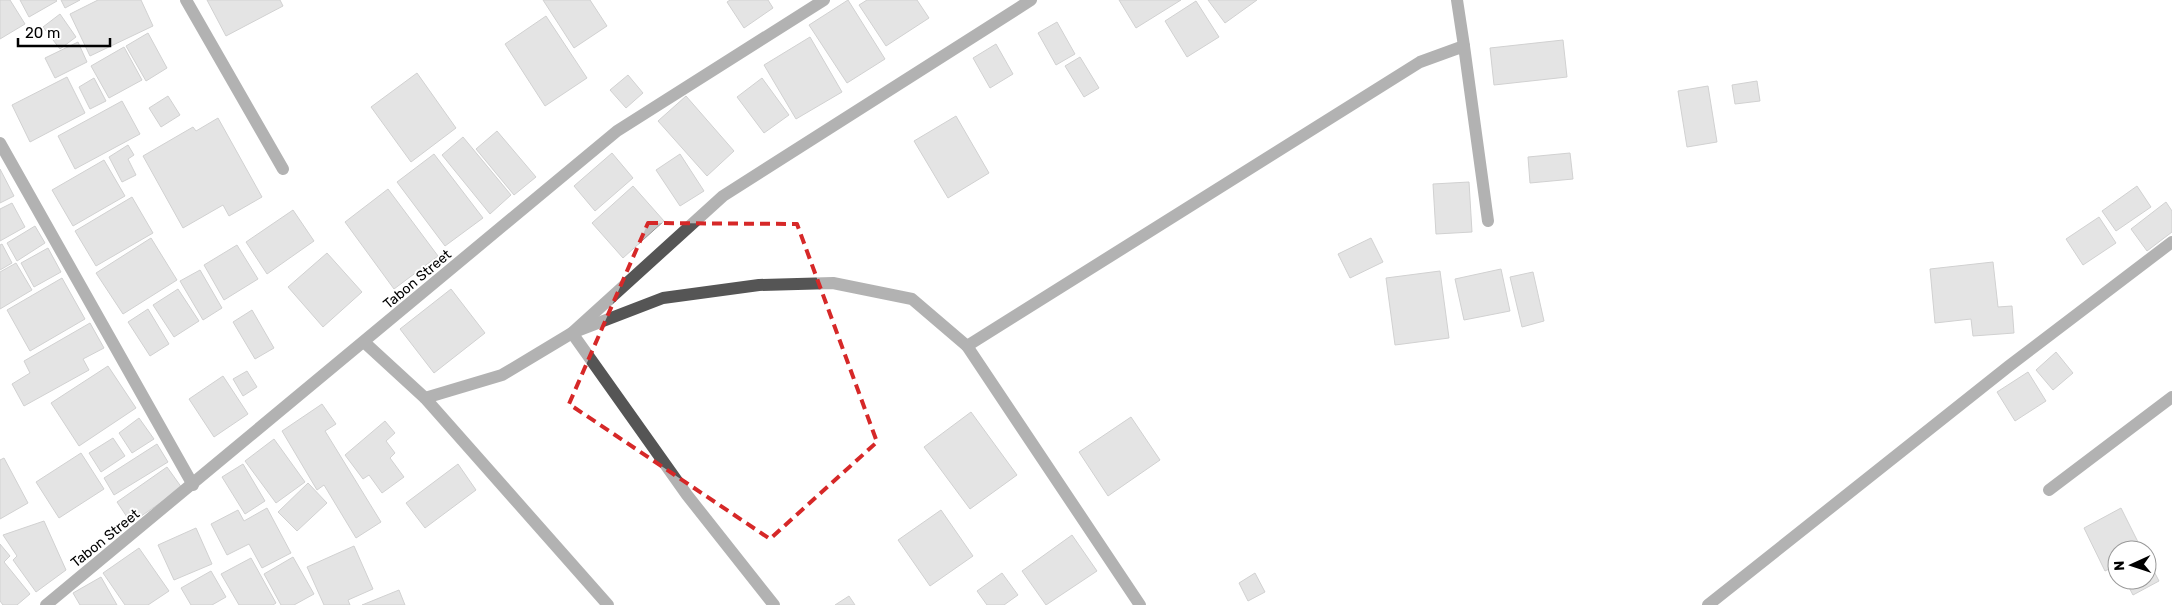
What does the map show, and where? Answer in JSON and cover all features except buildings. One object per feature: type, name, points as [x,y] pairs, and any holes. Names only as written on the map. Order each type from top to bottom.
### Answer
[{"type":"street","points":[[186,0],[283,168]]},
{"type":"street","name":"Tabon Street","points":[[46,605],[193,485],[617,131],[824,0]]},
{"type":"street","points":[[572,334],[723,196],[1031,0]]},
{"type":"street","points":[[1457,0],[1488,222]]},
{"type":"street","points":[[967,346],[1420,62],[1464,46]]},
{"type":"street","points":[[0,143],[193,485]]},
{"type":"street","points":[[1708,605],[2009,366],[2172,242]]},
{"type":"street","points":[[425,398],[502,375],[572,334],[663,298],[759,285],[833,283],[912,299],[967,346],[1140,605]]},
{"type":"street","points":[[572,334],[687,495],[774,605]]},
{"type":"street","points":[[364,342],[425,398],[608,605]]},
{"type":"street","points":[[2049,490],[2172,397]]},
{"type":"highlighted area","points":[[648,223],[797,224],[877,442],[770,539],[569,404]]}]
